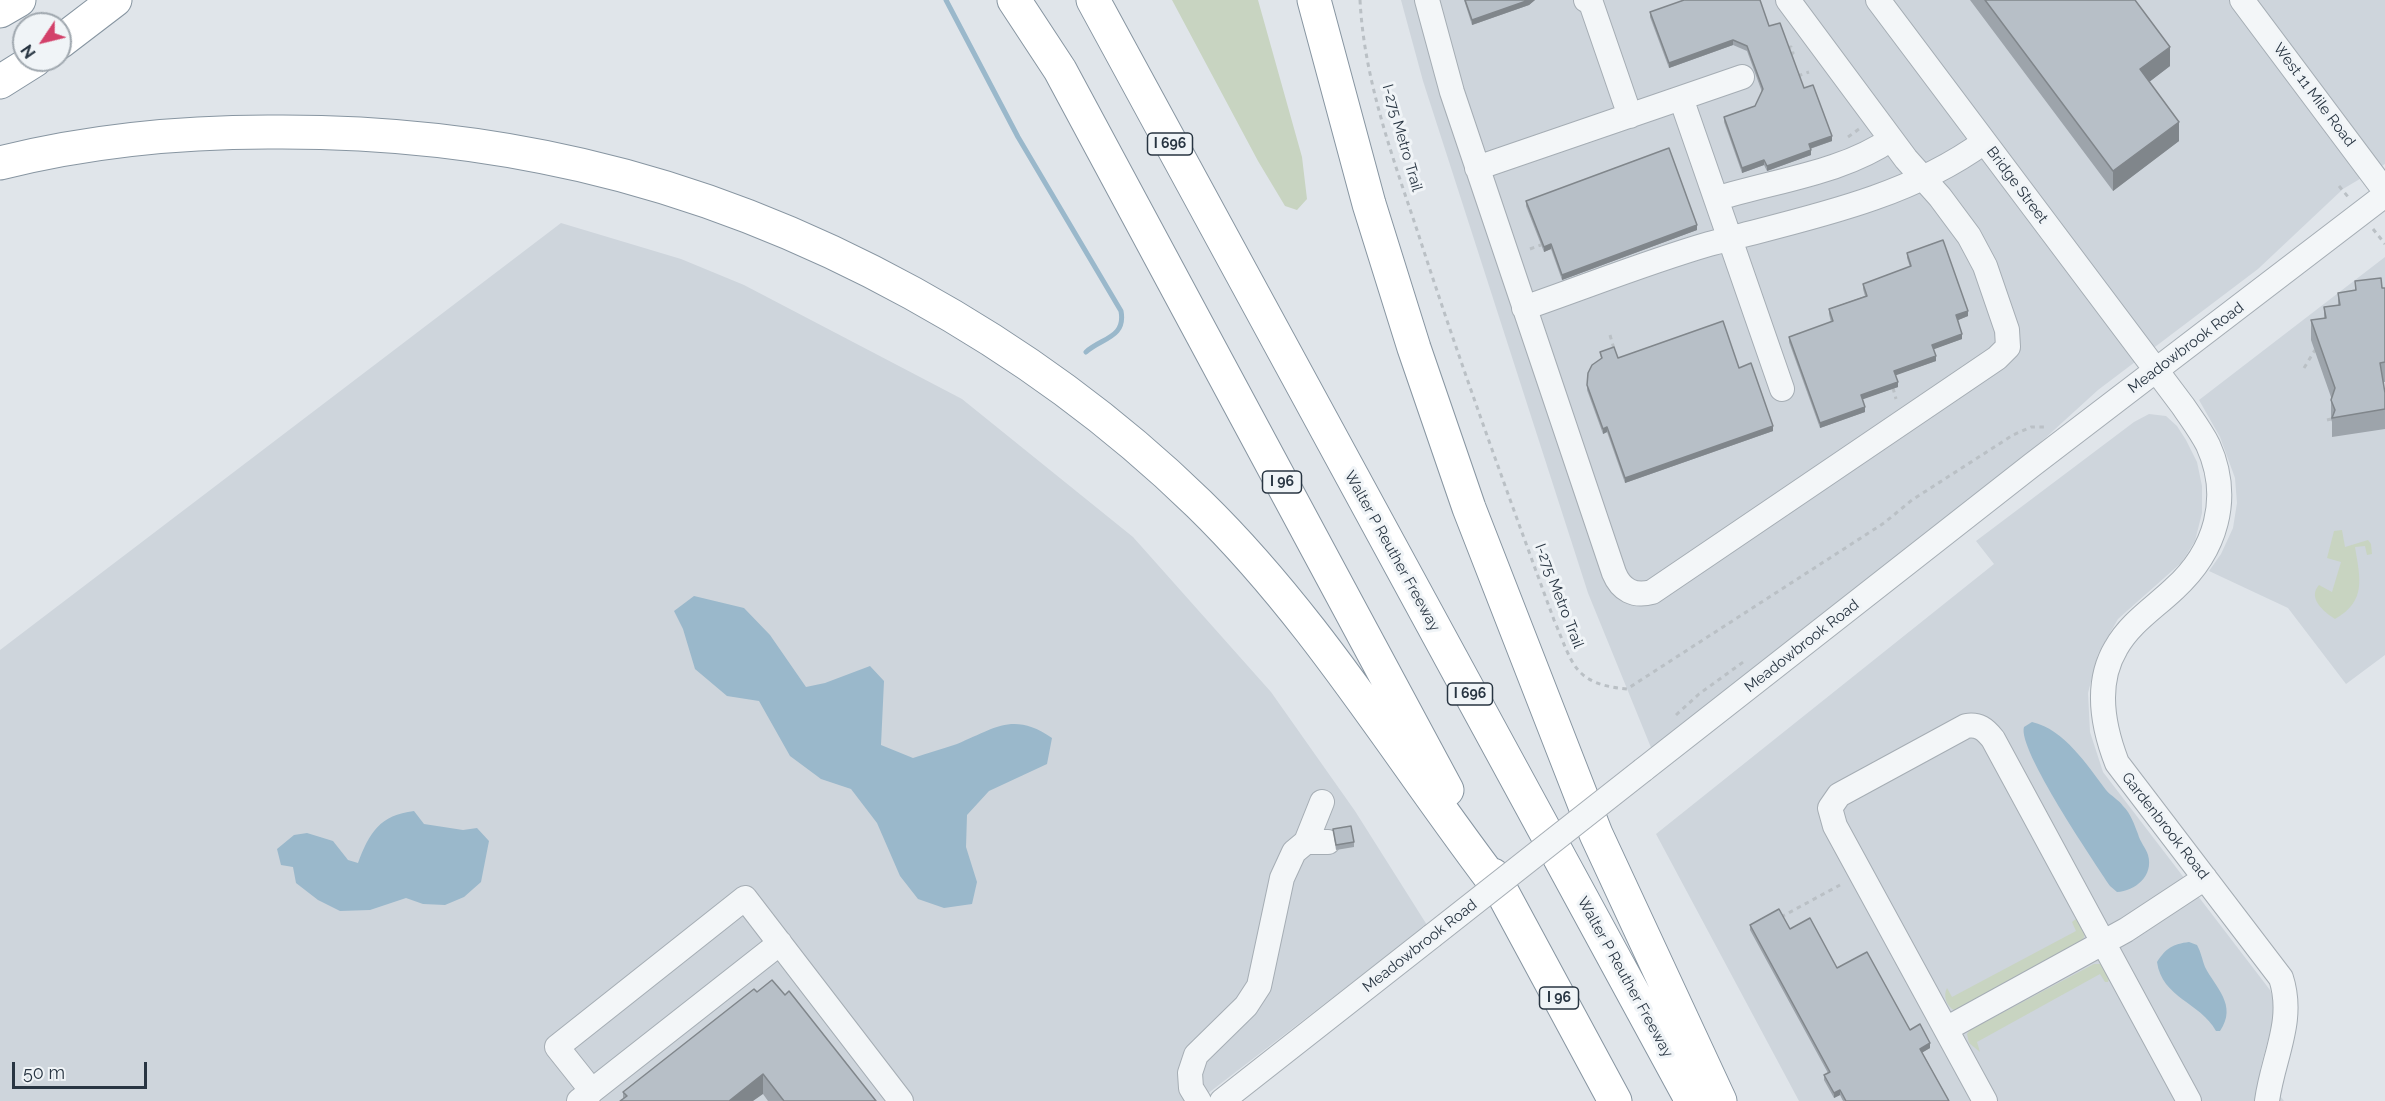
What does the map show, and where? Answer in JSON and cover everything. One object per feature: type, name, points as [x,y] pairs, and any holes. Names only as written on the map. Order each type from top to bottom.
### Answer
[{"type":"highway","points":[[0,11],[19,0]]},
{"type":"highway","points":[[72,33],[115,0]]},
{"type":"highway","name":"I 96","points":[[1014,0],[1060,70],[1616,1101]]},
{"type":"highway","points":[[1026,0],[1060,70]]},
{"type":"highway","name":"Walter P Reuther Freeway","points":[[1093,0],[1692,1101]]},
{"type":"highway","points":[[1314,0],[1373,215],[1414,348],[1469,508],[1596,834],[1720,1101]]},
{"type":"highway","points":[[0,82],[16,72]]},
{"type":"highway","points":[[0,163],[73,146],[192,132],[329,132],[461,143],[583,165],[675,192],[760,221],[861,266],[957,319],[1043,376],[1122,435],[1198,503],[1277,585],[1333,657],[1443,814],[1503,894]]},
{"type":"street","points":[[1427,0],[1477,168],[1617,579],[1632,593],[1652,592],[1997,358],[2008,347],[2007,330],[1980,254],[1949,208],[1891,139],[1788,0]]},
{"type":"street","name":"Bridge Street","points":[[1878,0],[2156,370]]},
{"type":"street","name":"West 11 Mile Road","points":[[2242,0],[2385,193]]},
{"type":"street","points":[[1593,1],[1630,116]]},
{"type":"street","points":[[1477,168],[1742,77]]},
{"type":"street","points":[[1681,98],[1782,389]]},
{"type":"street","points":[[1716,199],[1785,181],[1870,152],[1891,139]]},
{"type":"street","points":[[1524,308],[1730,240],[1757,234],[1923,178],[1984,142]]},
{"type":"street","name":"Meadowbrook Road","points":[[1222,1101],[1643,770],[2385,193]]},
{"type":"street","name":"Gardenbrook Road","points":[[2156,370],[2207,444],[2217,472],[2220,500],[2217,524],[2200,561],[2174,590],[2134,624],[2115,650],[2105,681],[2104,721],[2117,763],[2273,965],[2286,993],[2287,1015],[2267,1101]]},
{"type":"street","points":[[1985,1101],[1835,826],[1830,808],[1839,795],[1966,726],[1982,727],[1993,739],[2189,1101]]},
{"type":"street","points":[[1199,1101],[1191,1088],[1190,1073],[1196,1055],[1246,1006],[1259,986],[1282,878],[1294,852],[1317,842],[1322,802]]},
{"type":"street","points":[[1946,1029],[2103,943],[2205,878]]},
{"type":"street","points":[[780,943],[586,1096],[557,1047],[745,898],[780,943],[901,1101]]},
{"type":"path","name":"I-275 Metro Trail","points":[[1360,0],[1361,30],[1385,130],[1446,319],[1554,620],[1574,668],[1587,679],[1604,687],[1627,689],[1884,523],[1912,500],[2013,435],[2031,427],[2049,427]]},
{"type":"path","points":[[1787,48],[1791,47],[1793,53],[1790,54]]},
{"type":"path","points":[[1798,76],[1809,72]]},
{"type":"path","points":[[1844,140],[1867,123]]},
{"type":"path","points":[[2338,186],[2344,190]]},
{"type":"path","points":[[2379,236],[2385,244]]},
{"type":"path","points":[[1530,249],[1541,245]]},
{"type":"path","points":[[1606,352],[1614,349],[1610,335]]},
{"type":"path","points":[[2304,368],[2315,350]]},
{"type":"path","points":[[1893,388],[1896,399]]},
{"type":"path","points":[[1781,917],[1840,885]]},
{"type":"shaded area","points":[[1401,0],[2385,0],[2385,164],[2343,189],[2258,269],[2098,390],[2031,451],[1652,750],[1588,593],[1423,81]]},
{"type":"shaded area","points":[[561,223],[681,259],[744,285],[962,399],[1133,537],[1271,692],[1355,811],[1427,925],[1198,1101],[0,1101],[0,650]]},
{"type":"shaded area","points":[[2385,257],[2385,655],[2346,684],[2288,608],[2209,571],[2221,554],[2233,528],[2237,503],[2235,478],[2220,437],[2199,400]]},
{"type":"shaded area","points":[[2149,414],[2166,416],[2177,426],[2186,440],[2197,462],[2202,486],[2202,513],[2195,541],[2182,562],[2118,619],[2098,654],[2088,693],[2090,732],[2103,772],[2270,990],[2275,1004],[2273,1020],[2260,1070],[2284,1101],[1799,1101],[1656,834],[1994,564],[1976,541],[2134,422]]},
{"type":"green space","points":[[1172,0],[1258,0],[1302,157],[1307,199],[1297,210],[1285,206],[1258,161]]},
{"type":"green space","points":[[2342,530],[2345,547],[2368,540],[2372,554],[2367,555],[2365,546],[2355,547],[2359,579],[2357,596],[2352,605],[2335,619],[2322,609],[2315,595],[2319,585],[2332,592],[2341,562],[2327,558],[2334,531]]},
{"type":"green space","points":[[2076,919],[2082,921],[2086,933],[2082,941],[1959,1010],[1954,1010],[1949,1006],[1945,997],[1947,988],[1952,997],[2076,931],[2072,922]]},
{"type":"green space","points":[[2094,964],[2103,964],[2110,975],[2108,982],[2105,982],[2100,974],[1977,1042],[1980,1052],[1969,1043],[1967,1034],[1970,1030]]},
{"type":"water","points":[[694,596],[744,608],[770,635],[806,687],[825,683],[870,666],[884,681],[881,745],[913,758],[957,744],[1004,725],[1026,725],[1052,738],[1047,764],[989,791],[967,815],[966,847],[977,882],[972,904],[944,908],[918,899],[900,876],[877,823],[851,789],[821,779],[790,756],[759,701],[727,696],[695,669],[683,629],[674,611]]},
{"type":"water","points":[[2032,722],[2055,732],[2065,740],[2106,790],[2128,812],[2147,852],[2149,863],[2146,876],[2130,889],[2117,892],[2110,886],[2044,781],[2025,739],[2024,727]]},
{"type":"water","points":[[414,811],[424,824],[463,830],[477,828],[489,841],[481,882],[464,897],[445,905],[423,904],[406,898],[370,910],[340,911],[318,900],[296,883],[293,867],[281,865],[277,849],[294,835],[307,833],[333,841],[348,860],[358,863],[377,827],[392,817]]},
{"type":"water","points":[[2189,942],[2197,945],[2205,967],[2226,1005],[2225,1022],[2220,1031],[2216,1031],[2201,1013],[2174,992],[2160,974],[2157,962],[2164,953],[2174,946]]},
{"type":"building","points":[[1465,0],[1529,0],[1472,20]]},
{"type":"building","points":[[1684,0],[1760,0],[1769,26],[1780,23],[1804,88],[1813,85],[1832,136],[1809,144],[1811,150],[1767,166],[1764,160],[1742,168],[1724,117],[1755,106],[1763,89],[1747,46],[1733,40],[1669,63],[1650,12]]},
{"type":"building","points":[[1985,0],[2135,0],[2170,47],[2140,69],[2179,122],[2113,171]]},
{"type":"building","points":[[1669,148],[1697,225],[1562,275],[1551,244],[1544,247],[1526,201]]},
{"type":"building","points":[[1943,240],[1968,311],[1956,315],[1962,334],[1932,345],[1936,356],[1894,371],[1898,382],[1861,395],[1865,407],[1820,423],[1789,337],[1833,321],[1829,309],[1867,296],[1863,284],[1911,266],[1907,253]]},
{"type":"building","points":[[2381,278],[2382,288],[2385,288],[2385,362],[2380,363],[2385,409],[2332,418],[2335,410],[2331,400],[2335,388],[2311,320],[2326,318],[2324,307],[2340,305],[2338,293],[2356,290],[2355,281]]},
{"type":"building","points":[[1723,321],[1739,368],[1751,363],[1773,426],[1625,478],[1607,427],[1603,429],[1587,385],[1588,373],[1592,365],[1602,358],[1600,352],[1614,347],[1618,358]]},
{"type":"building","points":[[1351,826],[1354,842],[1336,845],[1333,829]]},
{"type":"building","points":[[1779,909],[1790,929],[1810,918],[1837,968],[1867,952],[1910,1030],[1920,1024],[1930,1043],[1920,1049],[1949,1101],[1846,1101],[1840,1090],[1834,1093],[1824,1075],[1830,1072],[1750,925]]},
{"type":"building","points":[[772,980],[785,995],[789,991],[876,1101],[784,1101],[763,1074],[729,1101],[620,1101],[627,1096],[623,1092],[754,989],[757,992]]},
{"type":"waterway","points":[[946,0],[1018,137],[1121,311],[1122,320],[1116,332],[1086,352]]}]
